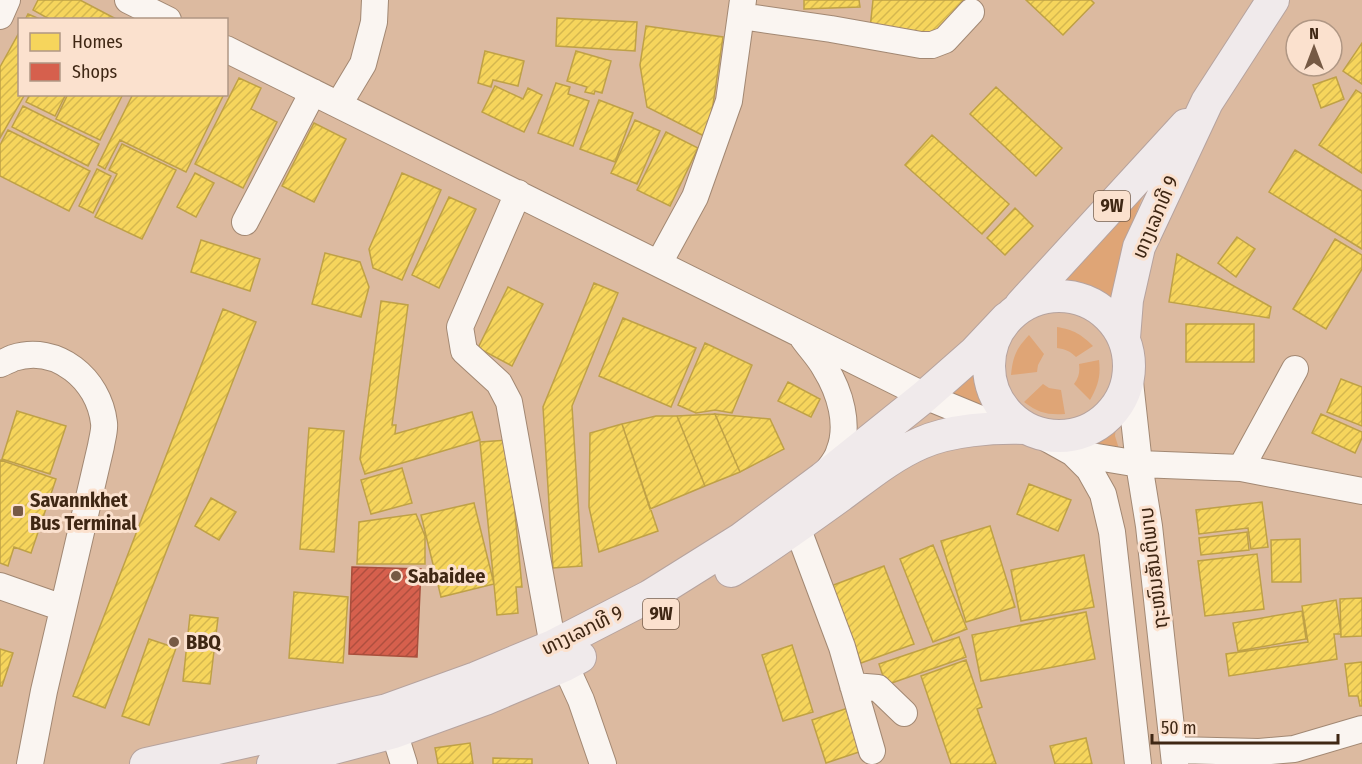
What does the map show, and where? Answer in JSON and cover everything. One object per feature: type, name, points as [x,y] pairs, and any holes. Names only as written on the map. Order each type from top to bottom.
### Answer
[{"type":"main road","name":"ທາງເລກທີ 9","points":[[1124,338],[1127,300],[1139,247],[1207,102],[1273,0]]},
{"type":"main road","name":"ທາງເລກທີ 9","points":[[747,548],[823,478],[925,396],[975,352],[1207,102]]},
{"type":"main road","name":"ທາງເລກທີ 9","points":[[273,764],[391,721],[476,678],[559,655],[650,596],[747,548],[797,527],[891,459],[922,442],[955,433],[1021,429],[1049,436],[1068,435],[1087,431],[1098,425],[1108,417],[1123,396],[1130,373],[1130,362],[1124,338],[1118,327],[1105,313],[1089,302],[1077,298],[1052,296],[1039,298],[1012,314],[993,340],[988,365],[992,390],[1005,411],[1021,429]]},
{"type":"main road","name":"ທາງເລກທີ 9","points":[[146,764],[391,721]]},
{"type":"street","points":[[0,16],[7,0]]},
{"type":"street","points":[[128,0],[164,18]]},
{"type":"street","points":[[339,104],[363,64],[374,22],[375,0]]},
{"type":"street","points":[[659,263],[695,197],[729,101],[742,8],[831,29],[921,45],[932,45],[945,40],[971,12]]},
{"type":"street","name":"ຖະໜົນສັນຕິພາບ","points":[[228,50],[925,396],[1021,429],[1073,453],[1089,469],[1103,494],[1112,532],[1138,764]]},
{"type":"street","points":[[245,222],[313,92]]},
{"type":"street","points":[[518,193],[460,327],[464,351],[499,383],[509,402],[559,655],[581,700],[603,764]]},
{"type":"street","points":[[799,333],[826,368],[844,416],[844,432],[839,453],[823,478]]},
{"type":"street","points":[[0,364],[14,358],[37,355],[60,361],[78,372],[92,387],[101,405],[104,426],[44,691],[30,764]]},
{"type":"street","points":[[1241,468],[1295,369]]},
{"type":"street","name":"ຖະໜົນສັນຕິພາບ","points":[[1130,373],[1174,757]]},
{"type":"street","points":[[1073,453],[1139,464],[1241,468],[1362,490]]},
{"type":"street","points":[[797,527],[842,647],[872,751]]},
{"type":"street","points":[[0,586],[63,608]]},
{"type":"street","points":[[853,686],[878,688],[904,713]]},
{"type":"street","points":[[391,721],[404,764]]},
{"type":"street","points":[[1174,757],[1294,749],[1362,729]]},
{"type":"shaded area","points":[[1144,188],[1125,243],[1114,306],[1092,293],[1063,285],[1066,280]]},
{"type":"shaded area","points":[[1057,327],[1077,333],[1093,346],[1076,357],[1072,353],[1057,348]]},
{"type":"shaded area","points":[[1029,335],[1044,354],[1037,372],[1011,375],[1016,353]]},
{"type":"shaded area","points":[[1099,360],[1098,381],[1090,400],[1074,384],[1079,374],[1079,364]]},
{"type":"shaded area","points":[[980,367],[981,383],[990,409],[951,394]]},
{"type":"shaded area","points":[[1043,384],[1049,388],[1061,390],[1065,414],[1043,412],[1024,402]]},
{"type":"shaded area","points":[[1116,425],[1115,436],[1120,452],[1090,443],[1105,435]]},
{"type":"building: Homes","points":[[38,0],[80,0],[114,18],[47,18],[33,10]]},
{"type":"building: Homes","points":[[804,0],[859,0],[860,7],[804,9]]},
{"type":"building: Homes","points":[[873,0],[964,0],[935,34],[870,29]]},
{"type":"building: Homes","points":[[1026,0],[1091,0],[1094,3],[1063,35]]},
{"type":"building: Homes","points":[[28,14],[37,18],[26,18]]},
{"type":"building: Homes","points":[[557,18],[637,22],[635,51],[556,46]]},
{"type":"building: Homes","points":[[646,26],[723,37],[708,138],[647,107],[640,65]]},
{"type":"building: Homes","points":[[18,35],[18,96],[24,96],[0,138],[0,67]]},
{"type":"building: Homes","points":[[1362,43],[1362,84],[1344,70]]},
{"type":"building: Homes","points":[[485,51],[524,61],[518,86],[493,80],[491,87],[478,83]]},
{"type":"building: Homes","points":[[576,51],[611,61],[602,93],[585,92],[587,87],[567,81]]},
{"type":"building: Homes","points":[[239,78],[261,88],[251,109],[277,122],[243,188],[195,164]]},
{"type":"building: Homes","points":[[1336,78],[1344,99],[1321,108],[1313,85]]},
{"type":"building: Homes","points":[[556,83],[570,87],[568,94],[589,101],[573,146],[538,133]]},
{"type":"building: Homes","points":[[495,86],[523,99],[528,88],[542,95],[524,132],[482,112]]},
{"type":"building: Homes","points":[[996,87],[1062,148],[1036,176],[970,114]]},
{"type":"building: Homes","points":[[1356,90],[1362,94],[1362,173],[1319,145]]},
{"type":"building: Homes","points":[[29,96],[65,96],[55,116],[26,102]]},
{"type":"building: Homes","points":[[67,96],[122,96],[100,140],[56,119]]},
{"type":"building: Homes","points":[[132,96],[223,96],[186,172],[120,140],[105,169],[98,165]]},
{"type":"building: Homes","points":[[599,100],[633,113],[615,162],[580,149]]},
{"type":"building: Homes","points":[[23,106],[99,144],[88,166],[12,127]]},
{"type":"building: Homes","points":[[635,120],[660,131],[637,184],[611,173]]},
{"type":"building: Homes","points":[[314,123],[346,139],[314,202],[282,186]]},
{"type":"building: Homes","points":[[8,130],[90,171],[69,211],[0,176],[0,145]]},
{"type":"building: Homes","points":[[666,132],[698,148],[670,206],[637,190]]},
{"type":"building: Homes","points":[[932,135],[1009,204],[982,234],[905,165]]},
{"type":"building: Homes","points":[[122,144],[176,170],[142,239],[95,217],[117,174],[109,170]]},
{"type":"building: Homes","points":[[1295,150],[1362,191],[1362,249],[1269,192]]},
{"type":"building: Homes","points":[[97,169],[111,176],[93,213],[79,206]]},
{"type":"building: Homes","points":[[195,173],[214,183],[196,217],[177,207]]},
{"type":"building: Homes","points":[[402,173],[441,190],[402,280],[373,268],[369,249]]},
{"type":"building: Homes","points":[[449,197],[476,209],[439,288],[412,275]]},
{"type":"building: Homes","points":[[1015,208],[1033,226],[1005,255],[987,238]]},
{"type":"building: Homes","points":[[1237,237],[1255,249],[1236,277],[1218,263]]},
{"type":"building: Homes","points":[[1335,239],[1362,255],[1362,269],[1326,329],[1293,309]]},
{"type":"building: Homes","points":[[201,240],[260,259],[250,291],[191,272]]},
{"type":"building: Homes","points":[[325,253],[360,262],[369,287],[361,317],[312,304]]},
{"type":"building: Homes","points":[[1177,254],[1271,307],[1269,318],[1169,302]]},
{"type":"building: Homes","points":[[594,283],[618,293],[572,406],[582,566],[553,568],[543,407]]},
{"type":"building: Homes","points":[[508,287],[543,304],[512,366],[478,348]]},
{"type":"building: Homes","points":[[381,301],[408,305],[392,425],[396,425],[395,434],[472,412],[480,440],[365,474],[360,459]]},
{"type":"building: Homes","points":[[223,309],[256,322],[105,708],[73,696]]},
{"type":"building: Homes","points":[[623,318],[696,348],[671,407],[599,376]]},
{"type":"building: Homes","points":[[1186,324],[1254,324],[1254,362],[1186,362]]},
{"type":"building: Homes","points":[[705,343],[752,365],[732,413],[715,410],[696,413],[678,405]]},
{"type":"building: Homes","points":[[1341,379],[1362,387],[1362,426],[1327,412]]},
{"type":"building: Homes","points":[[788,382],[820,399],[811,417],[778,401]]},
{"type":"building: Homes","points":[[17,411],[66,426],[50,474],[2,459]]},
{"type":"building: Homes","points":[[715,414],[740,472],[705,486],[677,416]]},
{"type":"building: Homes","points":[[715,414],[770,419],[784,449],[740,472]]},
{"type":"building: Homes","points":[[1321,414],[1362,432],[1362,438],[1355,453],[1312,433]]},
{"type":"building: Homes","points":[[656,416],[677,416],[705,486],[650,509],[622,424]]},
{"type":"building: Homes","points":[[622,424],[658,531],[599,552],[589,507],[590,433]]},
{"type":"building: Homes","points":[[309,428],[344,431],[334,552],[300,549]]},
{"type":"building: Homes","points":[[508,440],[522,587],[516,587],[518,613],[497,615],[480,442]]},
{"type":"building: Homes","points":[[0,460],[56,479],[31,553],[14,547],[8,566],[0,563]]},
{"type":"building: Homes","points":[[402,468],[412,503],[371,514],[361,480]]},
{"type":"building: Homes","points":[[1029,484],[1071,500],[1058,531],[1017,514]]},
{"type":"building: Homes","points":[[211,498],[236,512],[219,540],[195,526]]},
{"type":"building: Homes","points":[[1262,502],[1268,547],[1251,549],[1248,528],[1199,534],[1196,510]]},
{"type":"building: Homes","points":[[474,503],[494,584],[441,597],[421,515]]},
{"type":"building: Homes","points":[[416,514],[425,536],[425,564],[357,564],[359,522]]},
{"type":"building: Homes","points":[[990,526],[1015,607],[966,622],[941,541]]},
{"type":"building: Homes","points":[[1247,532],[1249,550],[1201,555],[1199,538]]},
{"type":"building: Homes","points":[[1300,539],[1301,582],[1272,582],[1271,540]]},
{"type":"building: Homes","points":[[933,545],[967,629],[933,642],[900,559]]},
{"type":"building: Homes","points":[[1257,554],[1264,609],[1205,616],[1198,561]]},
{"type":"building: Homes","points":[[1084,555],[1094,607],[1021,621],[1011,570]]},
{"type":"building: Homes","points":[[884,566],[914,644],[861,663],[831,586]]},
{"type":"building: Homes","points":[[294,592],[348,597],[343,663],[289,658]]},
{"type":"building: Homes","points":[[1362,598],[1362,636],[1341,637],[1340,599]]},
{"type":"building: Homes","points":[[1336,600],[1341,634],[1334,634],[1337,659],[1229,676],[1226,654],[1308,642],[1302,606]]},
{"type":"building: Homes","points":[[1302,611],[1306,639],[1238,651],[1233,623]]},
{"type":"building: Homes","points":[[1086,612],[1095,659],[981,681],[972,635]]},
{"type":"building: Homes","points":[[190,615],[218,618],[210,684],[183,681]]},
{"type":"building: Homes","points":[[959,637],[966,657],[886,685],[879,664]]},
{"type":"building: Homes","points":[[149,639],[176,648],[149,725],[122,716]]},
{"type":"building: Homes","points":[[792,645],[813,712],[783,721],[762,655]]},
{"type":"building: Homes","points":[[0,649],[13,653],[2,686],[0,686]]},
{"type":"building: Homes","points":[[966,660],[982,707],[977,709],[996,764],[951,764],[921,676]]},
{"type":"building: Homes","points":[[1362,662],[1362,706],[1360,706],[1358,696],[1349,696],[1345,664]]},
{"type":"building: Homes","points":[[854,706],[868,749],[826,763],[812,720]]},
{"type":"building: Homes","points":[[1086,738],[1092,764],[1055,764],[1050,746]]},
{"type":"building: Homes","points":[[470,743],[473,764],[438,764],[435,748]]},
{"type":"building: Homes","points":[[493,758],[532,759],[532,764],[493,764]]},
{"type":"building: Shops","points":[[352,567],[421,569],[417,657],[349,654]]},
{"type":"place","name":"Savannkhet Bus Terminal","points":[[18,511]]},
{"type":"place","name":"Sabaidee","points":[[396,576]]},
{"type":"place","name":"BBQ","points":[[174,642]]}]
